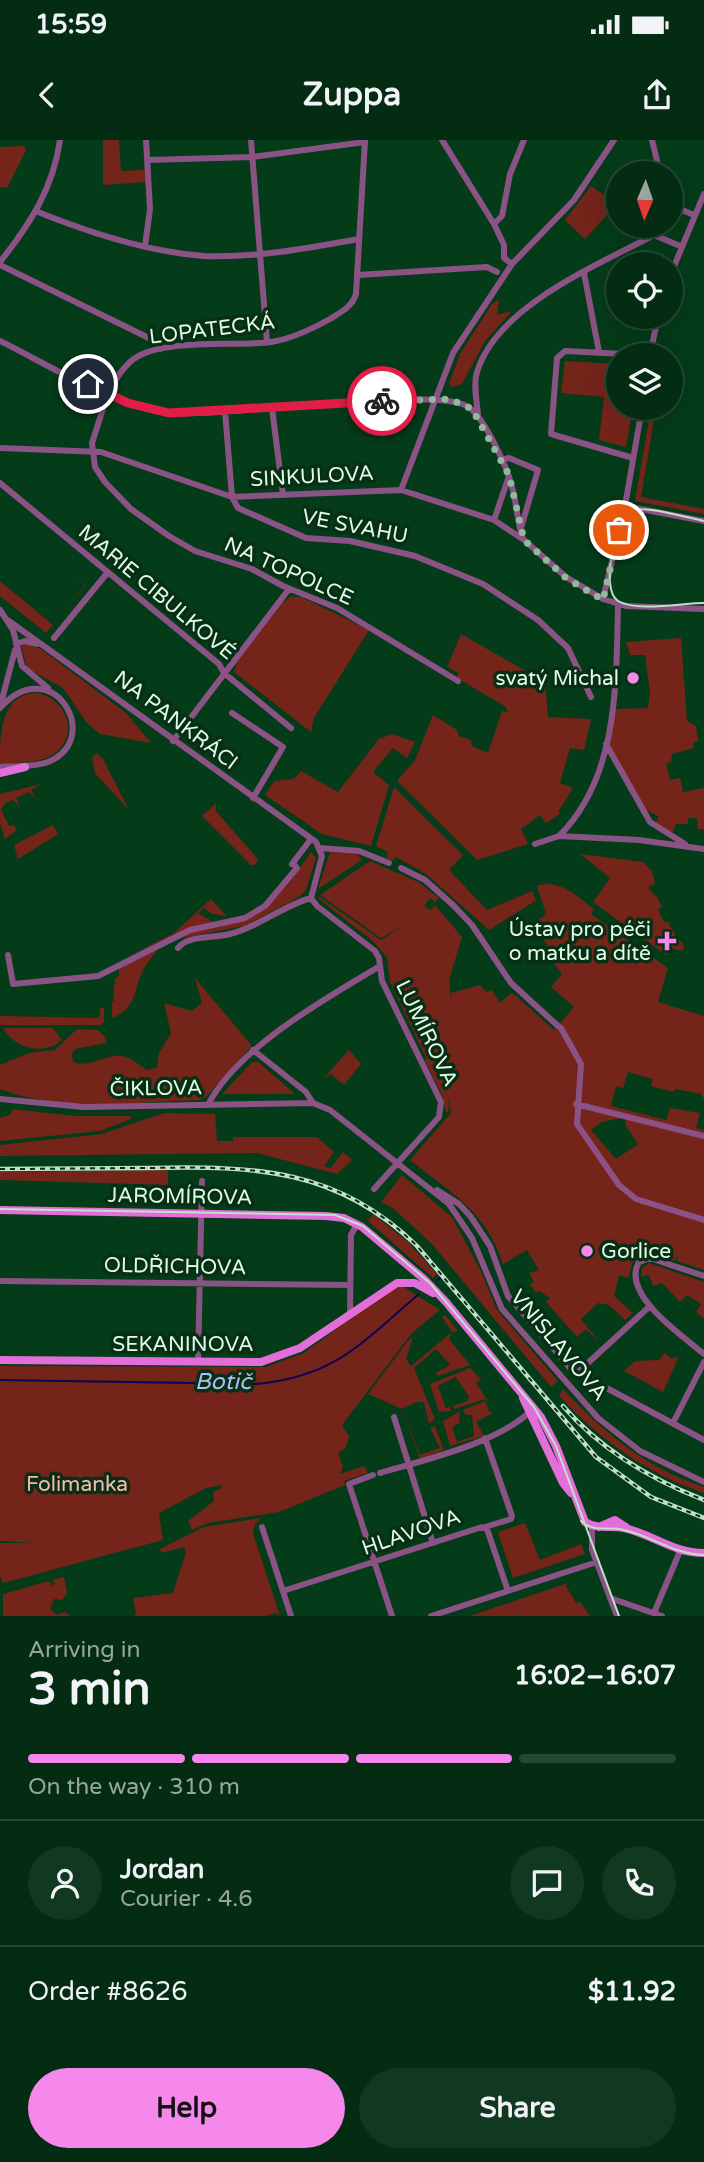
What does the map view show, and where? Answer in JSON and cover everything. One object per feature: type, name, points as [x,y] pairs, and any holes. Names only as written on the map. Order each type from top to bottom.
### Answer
[{"type":"main road","points":[[0,773],[25,767]]},
{"type":"main road","name":"JAROMÍROVA","points":[[0,1210],[335,1216],[357,1224]]},
{"type":"main road","points":[[357,1224],[446,1302],[521,1392],[556,1446],[573,1496]]},
{"type":"main road","points":[[402,1261],[409,1278],[446,1302]]},
{"type":"main road","name":"SEKANINOVA","points":[[0,1360],[261,1362],[287,1354],[397,1283],[415,1283]]},
{"type":"main road","points":[[532,1410],[563,1483],[593,1526],[630,1530],[680,1551],[704,1553]]},
{"type":"street","points":[[60,140],[56,167],[38,212],[0,264],[155,341],[161,349]]},
{"type":"street","points":[[145,246],[150,209],[146,140]]},
{"type":"street","points":[[251,140],[267,342]]},
{"type":"street","points":[[442,140],[504,245],[505,258],[497,272]]},
{"type":"street","points":[[494,224],[502,216],[510,174],[524,140]]},
{"type":"street","points":[[401,490],[453,353],[512,264],[574,200],[614,140]]},
{"type":"street","points":[[652,140],[657,161]]},
{"type":"street","points":[[148,160],[252,157],[365,141]]},
{"type":"street","name":"LOPATECKÁ","points":[[92,452],[109,395],[117,378],[132,360],[161,349],[267,342],[316,327],[347,308],[356,297],[365,141]]},
{"type":"street","points":[[678,252],[704,194]]},
{"type":"street","points":[[683,210],[694,215]]},
{"type":"street","points":[[38,212],[145,246],[204,256],[261,253],[359,239]]},
{"type":"street","points":[[524,540],[509,475],[478,415],[476,375],[490,348],[523,310],[648,238]]},
{"type":"street","points":[[661,238],[680,246]]},
{"type":"street","points":[[505,258],[512,264]]},
{"type":"street","points":[[358,275],[487,267],[497,272],[500,280]]},
{"type":"street","points":[[584,273],[598,352]]},
{"type":"street","points":[[0,341],[109,395],[169,413],[435,398],[460,402],[478,415]]},
{"type":"street","points":[[606,353],[565,352],[558,355],[550,432],[633,458]]},
{"type":"street","points":[[272,408],[283,495]]},
{"type":"street","points":[[225,411],[232,497]]},
{"type":"street","points":[[603,600],[625,506],[640,420]]},
{"type":"street","name":"SINKULOVA","points":[[0,448],[92,452],[124,459],[232,497],[401,490],[494,520],[524,540],[566,578],[603,600],[618,605],[704,609]]},
{"type":"street","name":"NA TOPOLCE","points":[[92,452],[97,472],[105,482],[156,527],[188,548],[238,563],[289,589],[337,608],[458,681]]},
{"type":"street","points":[[501,460],[509,458],[538,470],[520,530]]},
{"type":"street","points":[[494,520],[509,475]]},
{"type":"street","name":"MARIE CIBULKOVÉ","points":[[0,484],[219,664],[224,673],[291,728]]},
{"type":"street","name":"VE SVAHU","points":[[232,497],[237,508],[305,537],[350,541],[415,556],[483,584],[538,620],[568,648],[591,697]]},
{"type":"street","points":[[625,506],[704,521]]},
{"type":"street","points":[[54,638],[108,572]]},
{"type":"street","points":[[173,741],[289,589]]},
{"type":"street","points":[[559,836],[590,798],[606,744],[617,669],[618,605]]},
{"type":"street","name":"NA PANKRÁCI","points":[[0,610],[9,621],[312,839],[320,848]]},
{"type":"street","name":"NA PANKRÁCI","points":[[9,621],[24,670],[55,694]]},
{"type":"street","points":[[0,707],[16,644],[30,641],[53,651]]},
{"type":"street","points":[[0,707],[25,690],[39,689],[55,694],[71,713],[71,739],[57,758],[25,767],[0,767]]},
{"type":"street","points":[[232,713],[284,747],[253,798]]},
{"type":"street","points":[[606,744],[650,822],[687,845]]},
{"type":"street","points":[[535,845],[559,836],[687,845],[704,849]]},
{"type":"street","points":[[8,955],[13,985],[98,976],[190,930],[228,923],[255,913],[281,890],[296,868],[292,864],[312,839]]},
{"type":"street","points":[[178,947],[187,940],[246,930],[295,903],[311,898],[322,860],[320,848],[370,854],[389,863]]},
{"type":"street","points":[[401,868],[425,880],[459,911],[511,982],[559,1027],[581,1064],[576,1104],[579,1127],[627,1192],[636,1199],[704,1220]]},
{"type":"street","name":"LUMÍROVA","points":[[311,898],[317,906],[370,946],[379,958],[382,981],[441,1102],[439,1117],[374,1189]]},
{"type":"street","points":[[208,1105],[215,1091],[253,1049],[380,966]]},
{"type":"street","points":[[253,1049],[306,1092],[313,1103]]},
{"type":"street","name":"ČIKLOVA","points":[[0,1099],[76,1106],[313,1103]]},
{"type":"street","name":"VNISLAVOVA","points":[[313,1103],[330,1110],[427,1184],[462,1222],[502,1309],[598,1418],[640,1451],[704,1482]]},
{"type":"street","points":[[576,1104],[704,1136]]},
{"type":"street","points":[[198,1362],[202,1181]]},
{"type":"street","points":[[427,1184],[450,1197],[471,1217],[490,1246],[511,1302],[577,1373],[704,1440]]},
{"type":"street","points":[[350,1314],[351,1233],[357,1224]]},
{"type":"street","points":[[704,1276],[657,1260],[642,1260],[636,1266],[640,1292],[650,1306],[704,1354]]},
{"type":"street","name":"OLDŘICHOVA","points":[[0,1282],[350,1285]]},
{"type":"street","points":[[577,1373],[650,1306]]},
{"type":"street","points":[[673,1423],[704,1362]]},
{"type":"street","points":[[392,1616],[349,1484],[485,1438],[532,1410]]},
{"type":"street","points":[[394,1417],[433,1543]]},
{"type":"street","points":[[485,1438],[512,1516],[511,1519],[485,1527]]},
{"type":"street","points":[[593,1526],[591,1543],[617,1616]]},
{"type":"street","points":[[262,1527],[291,1616]]},
{"type":"street","name":"HLAVOVA","points":[[283,1591],[485,1527],[508,1591]]},
{"type":"street","points":[[610,1598],[658,1614],[680,1551]]},
{"type":"street","points":[[431,1616],[597,1562]]},
{"type":"green space","points":[[103,140],[119,140],[121,171],[145,170],[146,182],[103,185]]},
{"type":"green space","points":[[24,146],[26,150],[7,188],[0,187],[0,147]]},
{"type":"green space","points":[[591,186],[606,196],[606,216],[585,239],[565,220]]},
{"type":"green space","points":[[499,300],[497,315],[512,311],[485,341],[462,384],[453,387],[449,384],[460,354],[492,304]]},
{"type":"green space","points":[[565,361],[606,363],[606,420],[631,420],[626,447],[599,440],[604,397],[561,393]]},
{"type":"green space","points":[[649,420],[654,420],[641,497],[704,509],[704,514],[635,501]]},
{"type":"green space","points":[[0,581],[53,625],[46,633],[0,596]]},
{"type":"green space","points":[[290,597],[301,597],[369,630],[314,718],[311,732],[234,672],[237,662],[282,603]]},
{"type":"green space","points":[[461,634],[545,682],[548,717],[591,719],[584,750],[570,748],[560,783],[573,788],[558,812],[560,814],[546,823],[540,815],[521,829],[528,844],[477,860],[397,781],[415,760],[433,715],[457,730],[459,736],[471,740],[472,746],[488,753],[502,711],[508,713],[506,707],[457,678],[458,673],[447,667]]},
{"type":"green space","points":[[681,638],[687,721],[696,726],[698,742],[693,742],[694,748],[672,754],[671,762],[666,764],[670,780],[680,778],[683,792],[704,788],[704,829],[698,829],[697,818],[688,818],[688,824],[676,824],[671,835],[655,823],[659,817],[645,809],[609,745],[615,709],[648,708],[650,693],[645,655],[630,655],[626,642]]},
{"type":"green space","points":[[25,644],[41,649],[126,713],[151,743],[100,734],[87,723],[63,688],[27,668],[21,646]]},
{"type":"green space","points":[[36,693],[46,696],[62,709],[68,727],[67,737],[54,754],[42,760],[0,764],[4,718],[15,701],[24,695]]},
{"type":"green space","points":[[392,734],[415,742],[407,758],[393,748],[373,772],[389,785],[371,846],[322,834],[265,795],[274,781],[294,779],[301,771],[338,792],[379,739]]},
{"type":"green space","points":[[97,753],[103,759],[129,810],[95,773],[92,757]]},
{"type":"green space","points":[[41,784],[31,790],[36,799],[29,792],[16,798],[20,807],[13,800],[5,803],[1,810],[9,826],[14,825],[17,830],[5,839],[0,823],[0,794]]},
{"type":"green space","points":[[394,787],[463,855],[449,870],[487,910],[532,891],[537,903],[535,901],[489,930],[426,874],[396,857],[392,861],[386,857],[388,852],[376,846]]},
{"type":"green space","points":[[216,803],[216,811],[258,859],[255,865],[251,865],[202,816]]},
{"type":"green space","points":[[53,825],[58,834],[18,859],[14,845]]},
{"type":"green space","points":[[311,852],[316,858],[306,890],[299,897],[244,926],[183,938],[198,930],[233,923],[259,910],[287,885]]},
{"type":"green space","points":[[330,852],[357,854],[362,860],[318,889]]},
{"type":"green space","points":[[580,854],[643,862],[652,871],[655,884],[649,886],[649,890],[657,897],[662,907],[658,910],[664,922],[668,922],[676,937],[684,944],[683,951],[671,948],[666,955],[593,902],[610,878]]},
{"type":"green space","points":[[370,861],[418,882],[439,898],[435,902],[430,898],[424,906],[431,910],[435,905],[462,937],[449,980],[452,1008],[451,993],[480,985],[486,992],[492,990],[500,1003],[511,993],[515,995],[554,1030],[574,1007],[551,987],[562,974],[549,957],[548,946],[533,924],[546,914],[537,886],[553,885],[575,894],[594,909],[591,914],[668,968],[658,1002],[704,1016],[704,1099],[701,1094],[675,1089],[673,1092],[651,1086],[653,1079],[628,1072],[623,1088],[616,1086],[611,1106],[666,1120],[670,1108],[700,1113],[696,1128],[704,1130],[704,1270],[677,1261],[678,1255],[675,1261],[644,1252],[632,1264],[629,1278],[619,1275],[614,1296],[633,1313],[625,1320],[609,1305],[598,1303],[581,1319],[600,1343],[586,1329],[577,1337],[546,1302],[550,1298],[539,1291],[536,1293],[530,1285],[534,1282],[529,1273],[539,1270],[527,1250],[503,1264],[496,1246],[477,1217],[410,1160],[451,1113],[448,1097],[449,1110],[446,1113],[443,1097],[390,982],[387,958],[374,942],[318,896],[381,940],[403,926],[381,938],[320,895]],"holes":[[[625,1117],[626,1126],[638,1144],[616,1159],[591,1130],[602,1122]]]},
{"type":"green space","points":[[211,899],[227,916],[212,914],[204,908],[198,913],[213,922],[190,928],[121,960],[174,933]]},
{"type":"green space","points":[[158,949],[144,968],[131,1003],[112,1018],[112,1002],[116,1002],[113,1001],[115,978],[119,976],[119,968]]},
{"type":"green space","points":[[195,978],[252,1046],[206,1097],[199,1100],[97,1104],[47,1101],[0,1089],[0,1065],[29,1053],[55,1050],[77,1029],[98,1030],[106,1038],[106,1043],[75,1049],[71,1056],[75,1063],[122,1056],[148,1070],[157,1067],[159,1053],[171,1033],[164,1003],[192,1011],[202,1003]]},
{"type":"green space","points":[[100,1008],[104,1008],[104,1022],[100,1025],[0,1025],[0,1016],[97,1018],[100,1016]]},
{"type":"green space","points":[[3,1028],[53,1028],[62,1040],[46,1048],[30,1048],[15,1041]]},
{"type":"green space","points":[[349,1050],[361,1064],[344,1085],[331,1074],[323,1079]]},
{"type":"green space","points":[[252,1062],[258,1062],[295,1094],[222,1094]]},
{"type":"green space","points":[[12,1109],[76,1116],[130,1116],[131,1119],[100,1131],[0,1141],[0,1118],[11,1114]]},
{"type":"green space","points":[[164,1113],[215,1114],[217,1141],[233,1141],[233,1137],[317,1137],[334,1152],[324,1166],[331,1168],[343,1152],[352,1160],[337,1174],[257,1153],[0,1156],[0,1145],[102,1134]]},
{"type":"green space","points":[[168,1170],[168,1185],[0,1180],[0,1172]]},
{"type":"green space","points":[[402,1175],[452,1217],[481,1271],[497,1310],[558,1381],[551,1387],[432,1244],[394,1209],[381,1202]]},
{"type":"green space","points":[[373,1214],[407,1241],[437,1274],[433,1278],[368,1221]]},
{"type":"green space","points":[[649,1263],[704,1282],[704,1318],[696,1312],[701,1304],[687,1295],[680,1302],[662,1283],[653,1286],[649,1275],[641,1277],[642,1268]]},
{"type":"green space","name":"Folimanka","points":[[402,1286],[440,1310],[412,1333],[342,1425],[349,1437],[345,1449],[338,1452],[343,1467],[340,1474],[364,1466],[368,1473],[344,1481],[345,1485],[279,1512],[208,1523],[192,1530],[188,1521],[214,1501],[213,1492],[222,1488],[221,1485],[206,1488],[159,1513],[163,1540],[3,1583],[0,1576],[0,1543],[34,1543],[0,1541],[0,1366],[266,1367],[304,1353],[393,1287]]},
{"type":"green space","points":[[445,1315],[458,1331],[452,1332],[442,1317]]},
{"type":"green space","points":[[452,1332],[449,1339],[470,1365],[437,1376],[436,1373],[450,1365],[436,1349],[414,1368],[435,1419],[429,1424],[424,1402],[416,1402],[402,1409],[368,1394],[413,1337],[406,1359],[411,1366]]},
{"type":"green space","points":[[665,1353],[672,1359],[675,1356],[678,1359],[663,1392],[624,1371],[635,1361],[659,1360]]},
{"type":"green space","points":[[470,1368],[481,1379],[476,1383],[490,1404],[485,1399],[454,1409],[453,1406],[467,1401],[469,1397],[456,1377],[438,1386],[446,1408],[450,1407],[451,1411],[439,1412],[430,1384]]},
{"type":"green space","points":[[563,1389],[594,1420],[627,1447],[663,1470],[704,1487],[704,1493],[662,1476],[608,1441],[559,1396]]},
{"type":"green space","points":[[485,1401],[489,1411],[493,1413],[476,1422],[484,1436],[450,1446],[443,1421],[460,1411],[459,1423],[452,1427],[457,1442],[474,1436],[472,1415],[465,1414],[463,1410]]},
{"type":"green space","points":[[402,1409],[420,1455],[440,1448],[430,1428],[435,1426],[444,1450],[420,1459]]},
{"type":"green space","points":[[261,1518],[255,1524],[253,1533],[280,1616],[276,1613],[265,1616],[132,1616],[136,1615],[133,1598],[173,1593],[186,1552],[184,1547],[161,1553],[160,1549],[204,1527]]},
{"type":"green space","points":[[525,1523],[540,1560],[581,1544],[585,1554],[513,1578],[498,1532]]},
{"type":"green space","points":[[64,1577],[67,1593],[62,1600],[54,1599],[50,1608],[57,1615],[64,1612],[71,1616],[3,1616],[3,1594],[49,1581],[53,1586],[55,1583],[52,1580]]},
{"type":"green space","points":[[568,1583],[566,1586],[576,1603],[580,1602],[590,1616],[470,1616]]},
{"type":"waterway","name":"Botič","points":[[0,1380],[256,1384],[283,1380],[307,1374],[345,1355],[419,1294]]},
{"type":"tram line","points":[[704,521],[659,511],[635,510],[628,515],[616,538],[610,568],[612,594],[618,601],[626,604],[648,606],[704,603]]},
{"type":"tram line","points":[[0,1209],[335,1215],[363,1226],[431,1284],[534,1407],[556,1446],[619,1616]]},
{"type":"tram line","points":[[581,1521],[591,1527],[624,1530],[682,1552],[704,1555]]},
{"type":"railway","points":[[0,1169],[225,1168],[260,1171],[293,1177],[356,1201],[387,1220],[417,1246],[596,1457],[651,1497],[704,1518]]},
{"type":"railway","points":[[563,1406],[610,1450],[646,1473],[704,1500]]},
{"type":"way so far","points":[[382,401],[450,399],[472,409],[478,415],[509,475],[524,540],[532,551],[566,578],[603,600],[619,530]]},
{"type":"place","name":"svatý Michal","points":[[633,678]]},
{"type":"place","name":"Ústav pro péči o matku a dítě","points":[[667,941]]},
{"type":"place","name":"Gorlice","points":[[587,1251]]},
{"type":"route","points":[[88,384],[128,403],[177,414],[382,401]]}]
